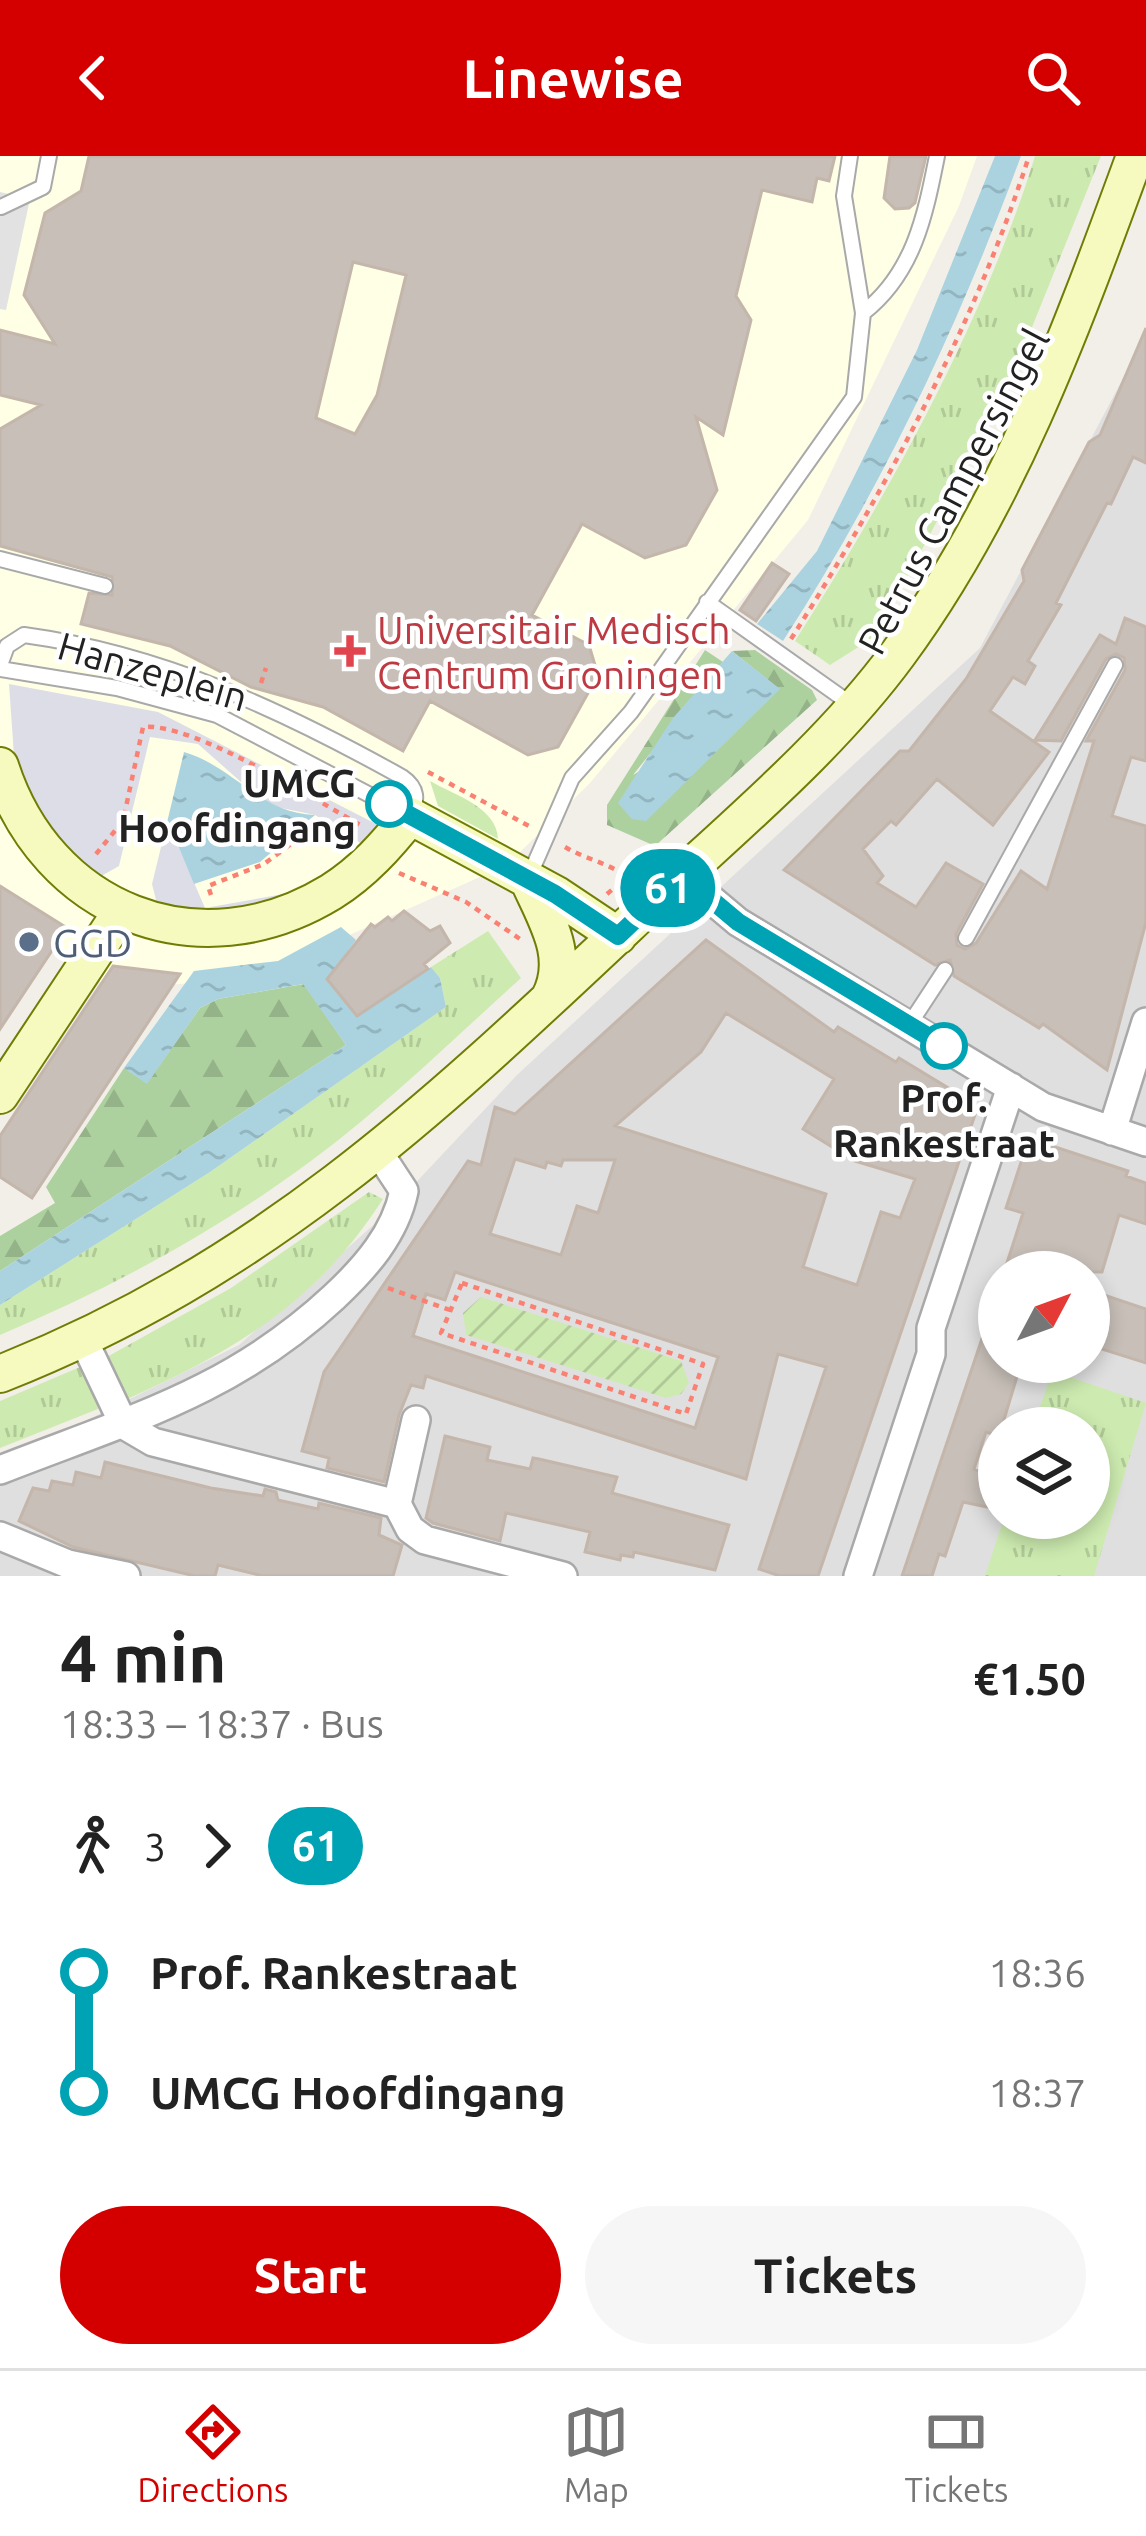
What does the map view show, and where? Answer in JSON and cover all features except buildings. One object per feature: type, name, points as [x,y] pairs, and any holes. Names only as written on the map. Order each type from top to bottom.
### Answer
[{"type":"main road","name":"Petrus Campersingel","points":[[0,1374],[82,1339],[256,1244],[379,1153],[546,1003],[607,927],[855,707],[899,653],[964,551],[1054,375],[1135,156]]},
{"type":"main road","points":[[0,766],[20,818],[74,882],[122,911],[199,926],[279,915],[354,876],[410,816]]},
{"type":"main road","name":"Hanzeplein","points":[[410,816],[607,927]]},
{"type":"main road","points":[[528,879],[558,952],[557,978],[546,1003]]},
{"type":"main road","points":[[0,1095],[122,911]]},
{"type":"street","points":[[666,872],[738,922],[1043,1107],[1146,1142]]},
{"type":"street","points":[[1112,1131],[1146,1022]]},
{"type":"street","points":[[858,1576],[931,1354],[931,1328],[1011,1087]]},
{"type":"street","points":[[0,1471],[124,1425],[234,1376],[288,1340],[351,1282],[398,1221],[404,1191],[379,1153]]},
{"type":"street","points":[[82,1339],[124,1425],[188,1455],[397,1504]]},
{"type":"street","points":[[416,1420],[397,1504],[410,1529],[425,1540],[562,1576]]},
{"type":"street","points":[[0,1536],[68,1564],[126,1576]]},
{"type":"lane","points":[[1,207],[43,188],[49,156]]},
{"type":"lane","points":[[528,879],[572,778],[631,712],[854,397],[863,313],[844,196],[850,156]]},
{"type":"lane","points":[[863,313],[888,293],[922,232],[938,156]]},
{"type":"lane","points":[[0,559],[105,586]]},
{"type":"lane","points":[[707,602],[855,707]]},
{"type":"lane","name":"Hanzeplein","points":[[24,635],[206,679],[278,709],[409,782],[416,796],[410,816],[217,715],[153,696],[0,667],[7,646],[24,635]]},
{"type":"lane","points":[[966,938],[1115,665]]},
{"type":"lane","points":[[909,1025],[945,970]]},
{"type":"path","points":[[782,654],[861,528],[972,302],[1029,156]]},
{"type":"path","points":[[260,682],[266,668]]},
{"type":"path","points":[[74,882],[123,821],[142,727],[163,724],[214,746],[375,833]]},
{"type":"path","points":[[208,886],[265,863],[311,829],[353,852]]},
{"type":"path","points":[[392,870],[466,902],[525,943]]},
{"type":"path","points":[[607,927],[666,872]]},
{"type":"path","points":[[462,1283],[703,1364],[686,1414],[441,1333],[450,1310],[462,1283]]},
{"type":"path","points":[[388,1288],[450,1310]]},
{"type":"shaded area","name":"Universitair Medisch Centrum Groningen","points":[[0,156],[977,156],[959,206],[808,520],[590,783],[507,865],[250,979],[110,989],[65,958],[0,885]]},
{"type":"shaded area","points":[[0,192],[30,199],[6,310],[0,309]]},
{"type":"shaded area","points":[[1146,335],[1146,1576],[0,1576],[0,1463],[239,1345],[389,1211],[517,1075],[980,648]]},
{"type":"shaded area","points":[[9,684],[158,712],[382,827],[376,837],[302,893],[204,915],[157,904],[152,884],[163,839],[177,843],[205,908],[289,893],[331,870],[362,844],[315,815],[267,805],[198,744],[150,737],[119,866],[96,879],[69,860],[15,770]]},
{"type":"green space","points":[[1035,156],[1101,156],[1010,382],[873,643],[868,641],[830,665],[795,641],[931,406],[990,280]]},
{"type":"green space","points":[[705,650],[723,662],[633,775],[779,689],[732,651],[755,650],[812,690],[817,700],[655,846],[607,825],[607,805]]},
{"type":"green space","points":[[430,781],[482,810],[498,839],[438,806]]},
{"type":"green space","points":[[488,931],[521,978],[363,1120],[235,1214],[143,1267],[0,1335],[0,1305],[210,1172],[446,1007],[440,978],[431,967]]},
{"type":"green space","points":[[304,984],[346,1045],[0,1271],[0,1236],[55,1203],[46,1187],[124,1068],[147,1083],[200,1008],[218,999]]},
{"type":"green space","points":[[369,1192],[383,1199],[330,1267],[301,1295],[202,1363],[125,1400],[105,1358],[231,1288]]},
{"type":"green space","points":[[481,1297],[681,1361],[689,1383],[681,1394],[666,1398],[466,1335],[463,1313]]},
{"type":"green space","points":[[80,1367],[99,1399],[98,1409],[0,1448],[0,1401]]},
{"type":"green space","points":[[1048,1383],[1087,1383],[1146,1403],[1110,1523],[1110,1407],[1040,1407]]},
{"type":"green space","points":[[997,1539],[1105,1539],[1094,1576],[985,1576]]},
{"type":"water","points":[[995,156],[1021,156],[971,282],[885,465],[783,641],[757,624],[817,551],[917,350]]},
{"type":"water","points":[[732,651],[780,689],[646,821],[632,819],[618,803],[673,718]]},
{"type":"water","points":[[184,752],[278,806],[315,815],[260,862],[194,884],[177,843],[163,839]]},
{"type":"water","points":[[341,927],[356,940],[327,979],[357,1015],[431,967],[440,978],[446,1007],[210,1172],[0,1305],[0,1271],[346,1045],[303,984],[218,999],[200,1008],[147,1084],[124,1068],[194,971],[278,961]]},
{"type":"bus line","name":"61","points":[[389,804],[555,894],[618,936],[682,875],[715,907],[944,1046]]},
{"type":"place","name":"Universitair Medisch Centrum Groningen","points":[[350,651]]},
{"type":"place","name":"UMCG Hoofdingang","points":[[389,804]]},
{"type":"place","name":"GGD","points":[[29,942]]},
{"type":"place","name":"Prof. Rankestraat","points":[[944,1046]]}]
